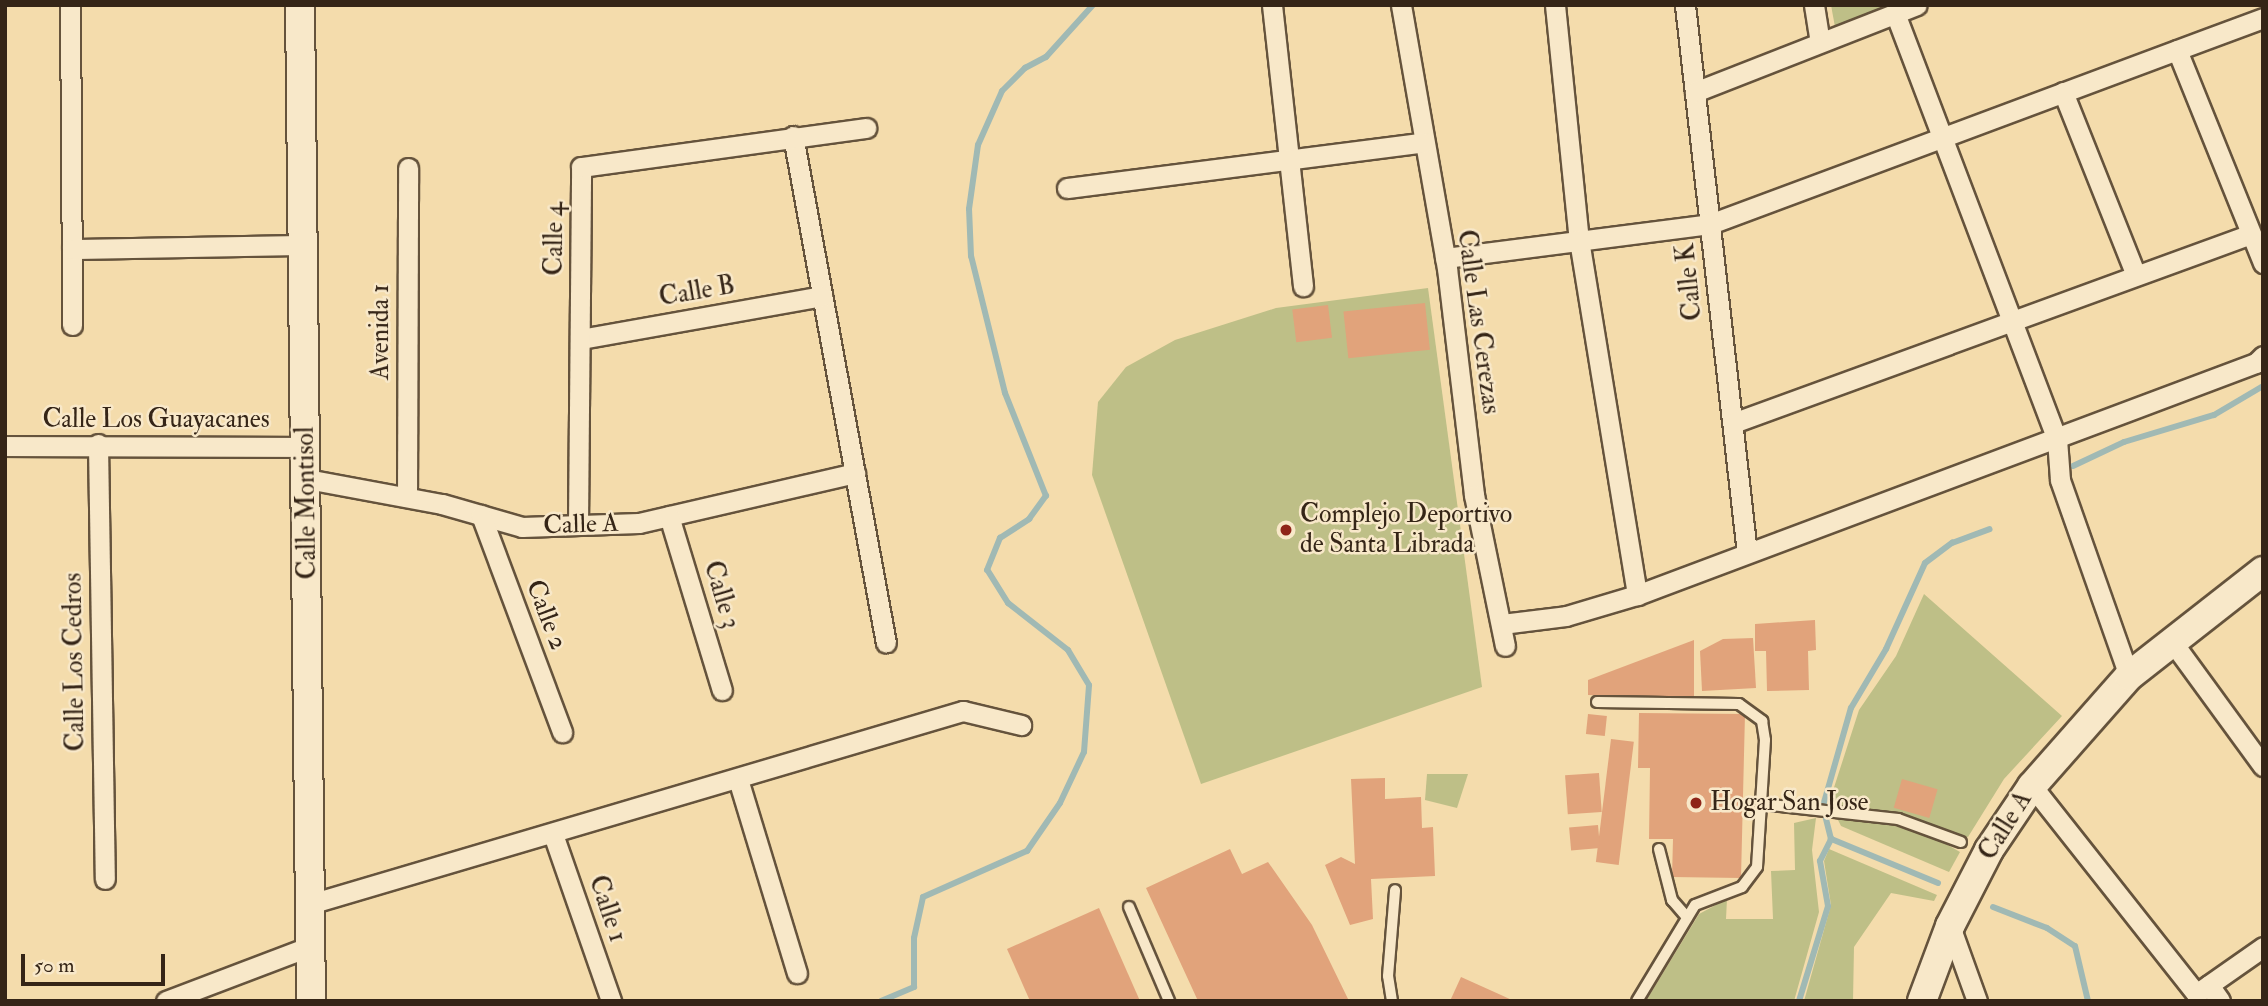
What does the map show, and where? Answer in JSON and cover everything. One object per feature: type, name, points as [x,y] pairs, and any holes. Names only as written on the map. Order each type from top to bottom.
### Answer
[{"type":"street","points":[[70,5],[72,325]]},
{"type":"street","name":"Calle Montisol","points":[[300,5],[307,479],[308,947],[311,1001]]},
{"type":"street","points":[[1272,5],[1291,157],[1303,286]]},
{"type":"street","name":"Calle Las Cerezas","points":[[1401,5],[1445,258],[1474,495],[1505,646]]},
{"type":"street","points":[[1555,5],[1579,240],[1637,595]]},
{"type":"street","name":"Calle K","points":[[1685,5],[1747,553]]},
{"type":"street","points":[[1814,5],[1819,41]]},
{"type":"street","points":[[1695,92],[1819,41],[1917,5]]},
{"type":"street","points":[[1895,13],[2057,439],[2060,480],[2129,676]]},
{"type":"street","points":[[1445,258],[1710,223],[2263,18]]},
{"type":"street","points":[[2177,50],[2263,262]]},
{"type":"street","points":[[2063,92],[2136,275]]},
{"type":"street","name":"Calle 4","points":[[579,525],[581,167],[866,128]]},
{"type":"street","points":[[793,136],[886,642]]},
{"type":"street","points":[[1067,188],[1291,157],[1424,142]]},
{"type":"street","name":"Avenida 1","points":[[407,497],[408,168]]},
{"type":"street","points":[[1732,424],[2251,233]]},
{"type":"street","points":[[72,249],[304,245]]},
{"type":"street","name":"Calle B","points":[[581,339],[822,296]]},
{"type":"street","points":[[1502,624],[1566,616],[1637,595],[2057,439],[2256,363],[2263,356]]},
{"type":"street","name":"Calle Los Guayacanes","points":[[5,446],[98,444],[306,447]]},
{"type":"street","name":"Calle Los Cedros","points":[[98,444],[104,879]]},
{"type":"street","name":"Calle A","points":[[307,479],[407,497],[522,527],[579,525],[669,516],[855,473]]},
{"type":"street","name":"Calle 2","points":[[481,515],[562,732]]},
{"type":"street","name":"Calle 3","points":[[669,516],[722,690]]},
{"type":"street","name":"Calle A","points":[[1922,1001],[1950,926],[1989,850],[2032,786],[2129,676],[2171,640],[2263,570]]},
{"type":"street","points":[[2171,640],[2263,766]]},
{"type":"street","points":[[310,904],[963,711],[1021,725]]},
{"type":"street","points":[[738,779],[797,974]]},
{"type":"street","points":[[2032,786],[2196,994],[2215,993],[2263,947]]},
{"type":"street","name":"Calle 1","points":[[553,834],[611,1001]]},
{"type":"street","points":[[1950,926],[1977,1001]]},
{"type":"street","points":[[166,1001],[308,947]]},
{"type":"lane","points":[[1597,702],[1739,704],[1753,710],[1765,740],[1757,867],[1742,887],[1705,897],[1687,917],[1637,1001]]},
{"type":"lane","points":[[1762,804],[1810,807],[1898,819],[1961,842]]},
{"type":"lane","points":[[1659,849],[1672,900],[1687,917]]},
{"type":"lane","points":[[1392,1001],[1388,976],[1395,890]]},
{"type":"lane","points":[[1129,906],[1169,1001]]},
{"type":"green space","points":[[1831,5],[1897,5],[1835,27]]},
{"type":"green space","name":"Complejo Deportivo de Santa Librada","points":[[1428,288],[1482,687],[1201,784],[1092,475],[1098,402],[1126,367],[1175,340],[1276,308]]},
{"type":"green space","points":[[1924,594],[2062,716],[2004,779],[1968,837],[1829,803],[1859,710],[1896,656]]},
{"type":"green space","points":[[1427,774],[1468,774],[1457,808],[1425,800]]},
{"type":"green space","points":[[1835,814],[1925,832],[1960,852],[1949,872],[1841,826]]},
{"type":"green space","points":[[1816,818],[1812,850],[1819,912],[1794,1001],[1646,1001],[1699,914],[1727,899],[1726,919],[1773,919],[1771,871],[1795,870],[1794,823]]},
{"type":"green space","points":[[1829,849],[1937,895],[1934,901],[1891,893],[1854,947],[1853,1001],[1804,1001],[1831,905],[1824,861]]},
{"type":"building","points":[[1425,303],[1430,350],[1348,358],[1343,312]]},
{"type":"building","points":[[1328,305],[1332,338],[1296,342],[1292,309]]},
{"type":"building","points":[[1815,620],[1816,650],[1808,651],[1809,690],[1767,691],[1766,651],[1755,651],[1755,624]]},
{"type":"building","points":[[1753,638],[1756,688],[1702,691],[1700,651],[1723,639]]},
{"type":"building","points":[[1694,640],[1694,699],[1588,695],[1588,680]]},
{"type":"building","name":"Hogar San Jose","points":[[1639,713],[1745,714],[1741,878],[1672,877],[1673,839],[1649,839],[1650,768],[1638,768]]},
{"type":"building","points":[[1588,714],[1607,716],[1605,736],[1586,734]]},
{"type":"building","points":[[1611,739],[1634,742],[1619,865],[1596,862]]},
{"type":"building","points":[[1599,773],[1602,812],[1568,814],[1565,775]]},
{"type":"building","points":[[1385,778],[1385,799],[1421,797],[1422,828],[1433,827],[1435,876],[1371,879],[1373,919],[1350,925],[1325,865],[1341,857],[1355,864],[1351,779]]},
{"type":"building","points":[[1902,779],[1938,789],[1929,818],[1894,808]]},
{"type":"building","points":[[1598,825],[1600,848],[1571,850],[1569,828]]},
{"type":"building","points":[[1230,849],[1242,874],[1268,862],[1312,925],[1349,1001],[1198,1001],[1146,888]]},
{"type":"building","points":[[1099,908],[1140,1001],[1030,1001],[1007,949]]},
{"type":"building","points":[[1461,977],[1501,995],[1514,1001],[1450,1001]]},
{"type":"waterway","points":[[881,1001],[914,987],[914,938],[923,897],[1027,851],[1060,803],[1084,752],[1089,685],[1068,650],[1008,603],[987,570],[1000,538],[1029,519],[1046,496],[1005,393],[971,256],[969,209],[978,145],[1002,91],[1025,68],[1046,57],[1093,5]]},
{"type":"waterway","points":[[2073,466],[2124,442],[2214,415],[2263,386]]},
{"type":"waterway","points":[[1938,883],[1831,839],[1823,806],[1851,708],[1886,649],[1925,563],[1952,543],[1990,529]]},
{"type":"waterway","points":[[1799,1001],[1828,906],[1820,861],[1831,839]]},
{"type":"waterway","points":[[1993,907],[2047,928],[2075,946],[2088,1001]]},
{"type":"place","name":"Complejo Deportivo de Santa Librada","points":[[1286,530]]},
{"type":"place","name":"Hogar San Jose","points":[[1696,803]]}]
